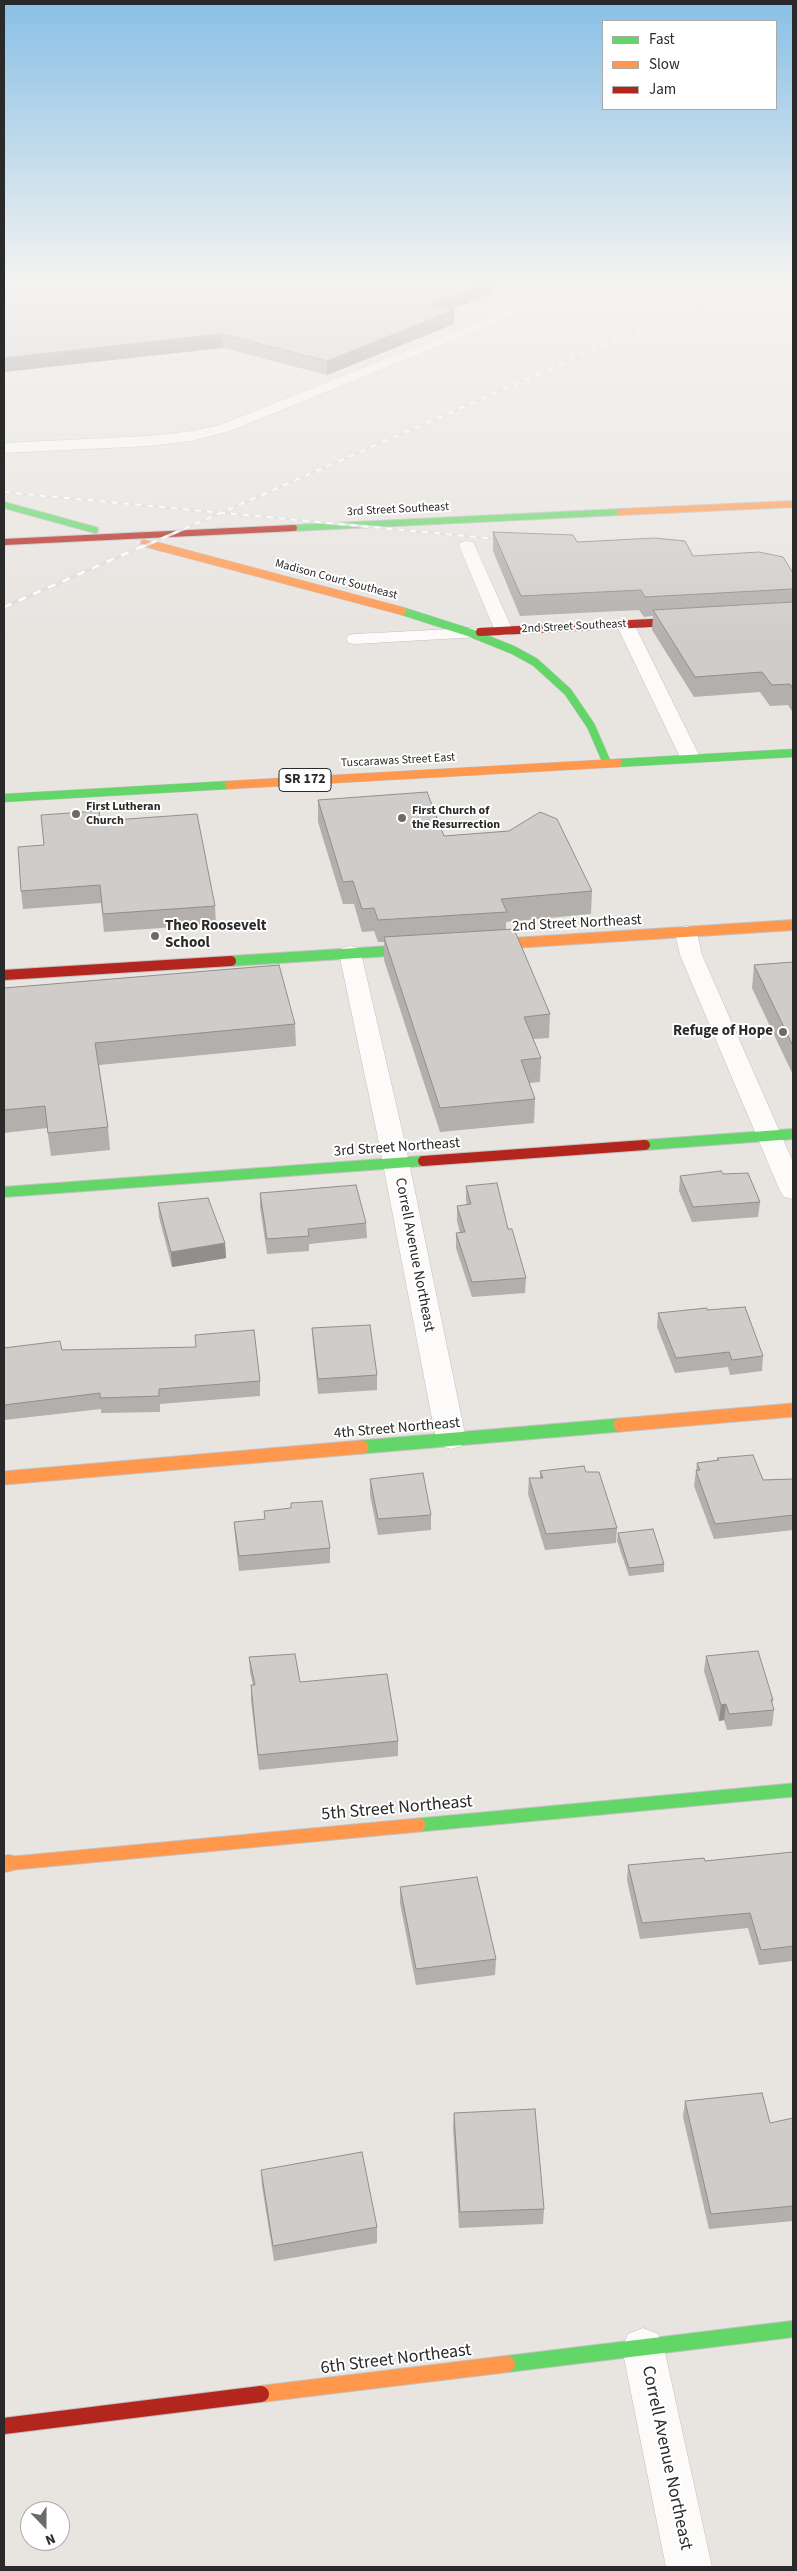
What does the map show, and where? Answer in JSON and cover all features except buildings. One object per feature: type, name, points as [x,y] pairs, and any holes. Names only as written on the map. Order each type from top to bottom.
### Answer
[{"type":"street","points":[[4,448],[149,441],[192,436],[252,419],[287,405]]},
{"type":"street","name":"3rd Street Southeast","points":[[4,542],[793,504]]},
{"type":"street","points":[[5,505],[12,519]]},
{"type":"street","name":"Madison Court Southeast","points":[[5,505],[419,616],[471,633],[513,650],[553,676],[581,707],[607,763]]},
{"type":"street","points":[[467,546],[504,631]]},
{"type":"street","name":"2nd Street Southeast","points":[[355,639],[704,620]]},
{"type":"street","points":[[625,624],[690,757]]},
{"type":"street","name":"Tuscarawas Street East","points":[[4,798],[690,757],[793,753]]},
{"type":"street","name":"2nd Street Northeast","points":[[468,946],[793,925]]},
{"type":"street","points":[[686,932],[691,954],[793,1192]]},
{"type":"street","points":[[4,974],[429,948]]},
{"type":"street","name":"Correll Avenue Northeast","points":[[350,953],[396,1163],[451,1439]]},
{"type":"street","name":"3rd Street Northeast","points":[[4,1192],[793,1134]]},
{"type":"street","name":"4th Street Northeast","points":[[4,1478],[793,1410]]},
{"type":"street","name":"5th Street Northeast","points":[[4,1864],[793,1790]]},
{"type":"street","name":"6th Street Northeast","points":[[4,2426],[793,2329]]},
{"type":"street","name":"Correll Avenue Northeast","points":[[643,2348],[689,2567]]},
{"type":"railway","points":[[221,513],[468,405]]},
{"type":"railway","points":[[4,492],[221,513]]},
{"type":"railway","points":[[140,548],[221,513]]},
{"type":"railway","points":[[221,513],[508,540]]},
{"type":"railway","points":[[4,607],[143,546]]},
{"type":"traffic: fast","points":[[4,505],[95,530]]},
{"type":"traffic: fast","points":[[294,528],[620,512]]},
{"type":"traffic: fast","points":[[402,611],[471,633],[513,650],[535,662],[568,692],[591,726],[607,763]]},
{"type":"traffic: fast","points":[[618,763],[793,753]]},
{"type":"traffic: fast","points":[[4,798],[229,785]]},
{"type":"traffic: fast","points":[[231,961],[421,949]]},
{"type":"traffic: fast","points":[[645,1145],[793,1134]]},
{"type":"traffic: fast","points":[[4,1192],[423,1161]]},
{"type":"traffic: fast","points":[[362,1447],[620,1425]]},
{"type":"traffic: fast","points":[[419,1825],[793,1790]]},
{"type":"traffic: fast","points":[[507,2364],[793,2329]]},
{"type":"traffic: slow","points":[[620,512],[793,504]]},
{"type":"traffic: slow","points":[[144,543],[402,611]]},
{"type":"traffic: slow","points":[[229,785],[618,763]]},
{"type":"traffic: slow","points":[[482,945],[793,925]]},
{"type":"traffic: slow","points":[[620,1425],[793,1410]]},
{"type":"traffic: slow","points":[[4,1478],[362,1447]]},
{"type":"traffic: slow","points":[[4,1864],[419,1825]]},
{"type":"traffic: slow","points":[[261,2394],[507,2364]]},
{"type":"traffic: jam","points":[[4,542],[294,528]]},
{"type":"traffic: jam","points":[[480,632],[689,621]]},
{"type":"traffic: jam","points":[[4,975],[231,961]]},
{"type":"traffic: jam","points":[[423,1161],[645,1145]]},
{"type":"traffic: jam","points":[[4,2426],[261,2394]]},
{"type":"place","name":"First Lutheran Church","points":[[76,814]]},
{"type":"place","name":"First Church of the Resurrection","points":[[402,818]]},
{"type":"place","name":"Theo Roosevelt School","points":[[155,936]]},
{"type":"place","name":"Refuge of Hope","points":[[783,1032]]}]
